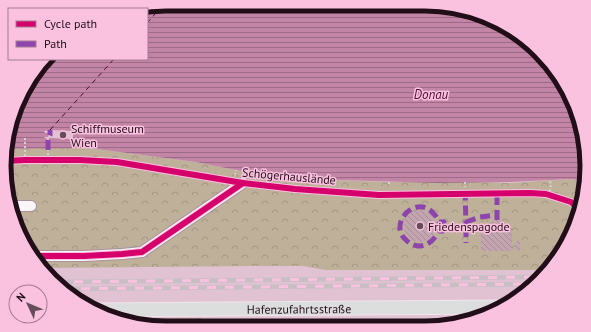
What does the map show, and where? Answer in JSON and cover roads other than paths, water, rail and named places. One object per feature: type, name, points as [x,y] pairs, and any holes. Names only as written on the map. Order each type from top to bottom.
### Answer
[{"type":"main road","name":"Hafenzufahrtsstraße","points":[[109,310],[489,307]]},
{"type":"street","points":[[40,256],[84,256],[142,252],[243,183]]},
{"type":"street","points":[[16,206],[31,206]]},
{"type":"water","name":"Donau","points":[[435,11],[465,16],[494,27],[511,37],[535,56],[554,80],[564,97],[572,116],[579,146],[580,176],[580,181],[572,179],[439,183],[302,179],[236,170],[196,162],[89,148],[12,149],[16,126],[27,97],[37,80],[52,60],[148,60],[148,12]]},
{"type":"railway","points":[[63,282],[534,277]]},
{"type":"railway","points":[[72,289],[526,284]]},
{"type":"place","name":"Schiffmuseum Wien","points":[[63,135]]},
{"type":"place","name":"Friedenspagode","points":[[420,226]]}]
